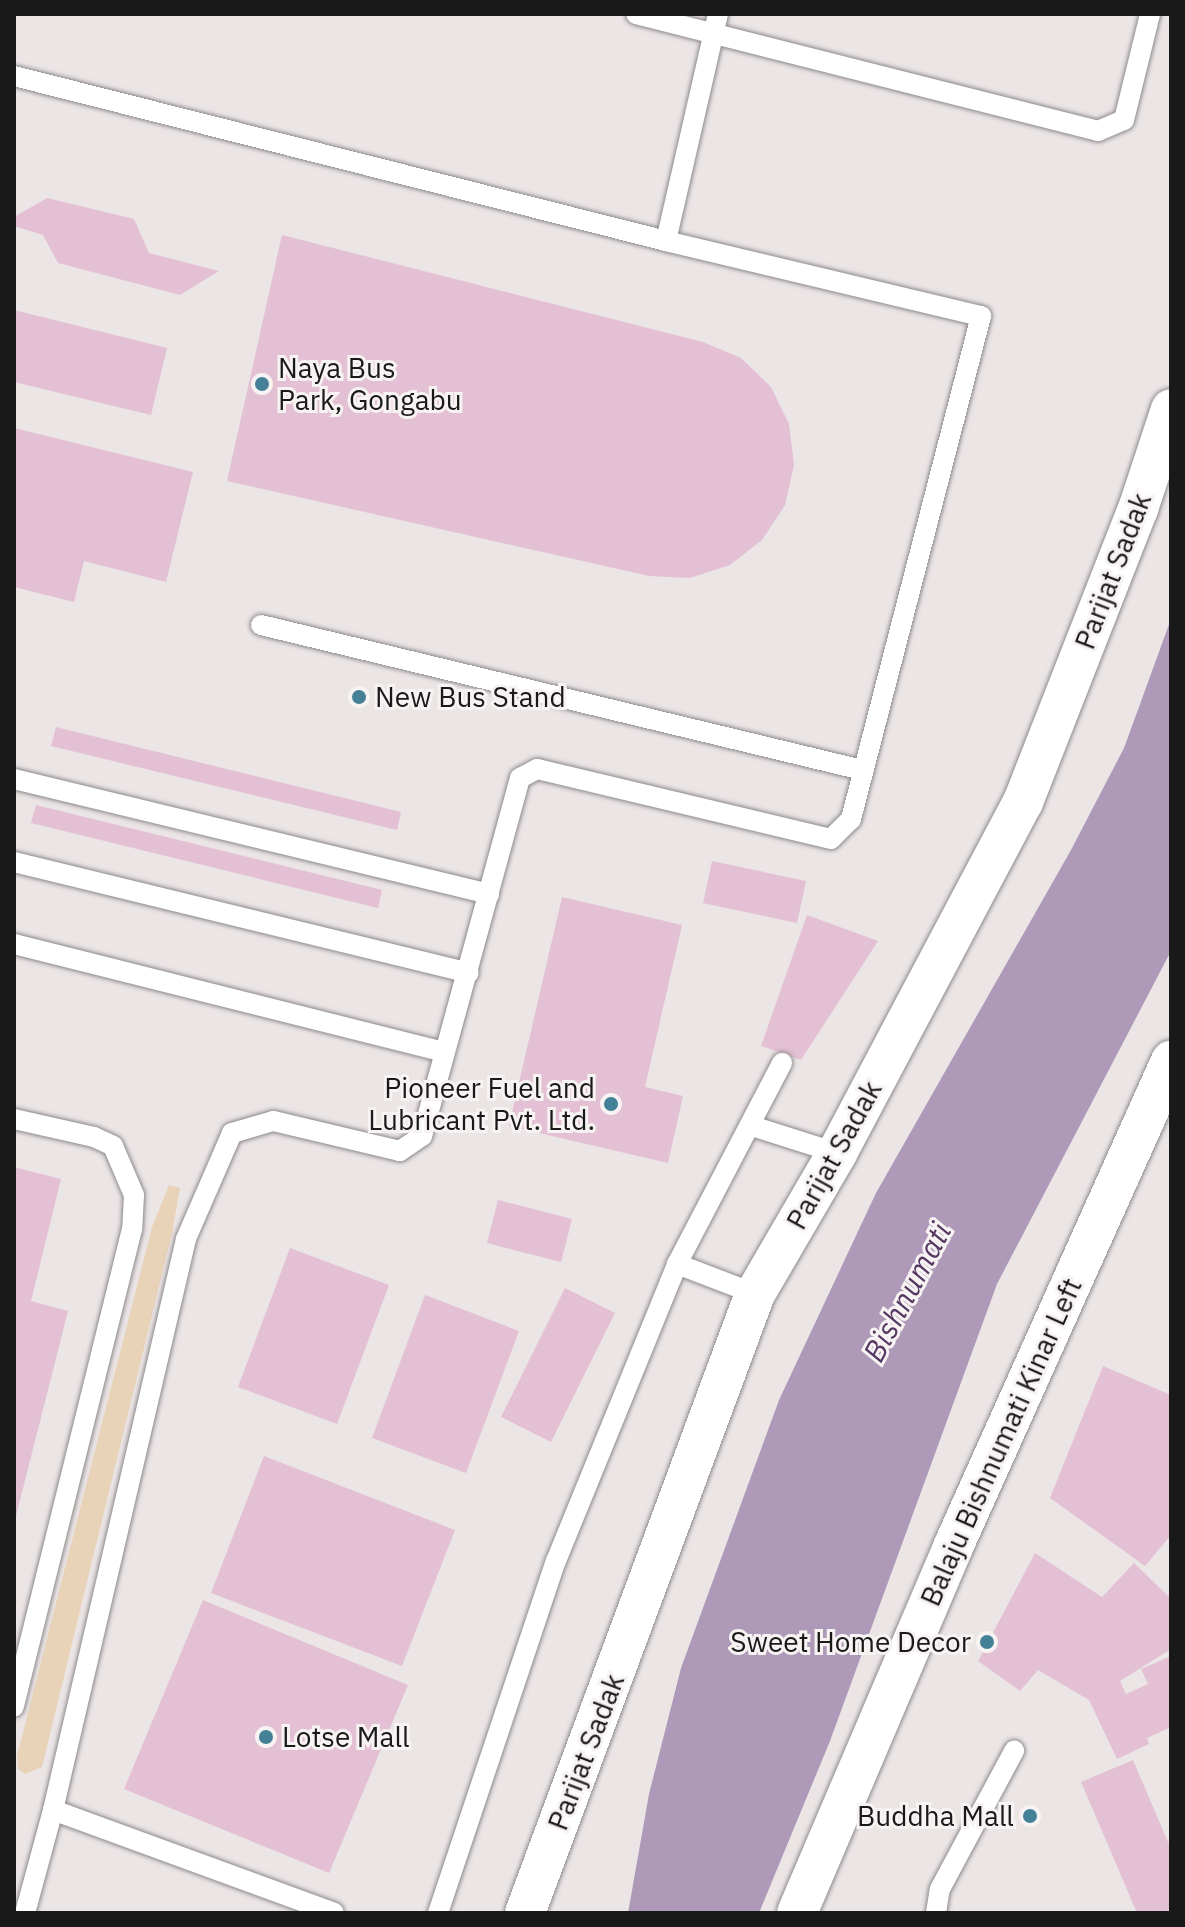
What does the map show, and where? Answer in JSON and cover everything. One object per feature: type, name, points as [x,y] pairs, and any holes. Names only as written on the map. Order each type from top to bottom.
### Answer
[{"type":"street","name":"Parijat Sadak","points":[[525,1913],[755,1294],[837,1153],[1023,802],[1138,509],[1171,409]]},
{"type":"street","name":"Balaju Bishnumati Kinar Left","points":[[797,1913],[953,1547],[1171,1061]]},
{"type":"lane","points":[[636,14],[716,24],[1098,131],[1124,120],[1150,14]]},
{"type":"lane","points":[[666,241],[716,24]]},
{"type":"lane","points":[[14,76],[666,241],[981,316],[851,819],[831,839],[537,769],[520,778],[422,1136],[400,1151],[273,1121],[232,1133],[186,1239],[53,1810],[25,1913]]},
{"type":"lane","points":[[261,625],[862,770]]},
{"type":"lane","points":[[14,779],[489,894]]},
{"type":"lane","points":[[14,862],[469,973]]},
{"type":"lane","points":[[14,944],[445,1052]]},
{"type":"lane","points":[[438,1913],[556,1561],[677,1264],[752,1126],[782,1063]]},
{"type":"lane","points":[[14,1119],[94,1137],[113,1146],[134,1195],[132,1229],[14,1707]]},
{"type":"lane","points":[[752,1126],[837,1153]]},
{"type":"lane","points":[[677,1264],[755,1294]]},
{"type":"lane","points":[[936,1913],[940,1889],[1014,1751]]},
{"type":"lane","points":[[53,1810],[334,1913]]},
{"type":"shaded area","points":[[169,1185],[180,1188],[172,1233],[42,1767],[25,1774],[18,1769],[17,1756],[152,1227]]},
{"type":"water","name":"Bishnumati","points":[[1171,619],[1171,951],[997,1284],[830,1741],[759,1913],[628,1913],[649,1794],[681,1668],[779,1400],[876,1193],[1071,850],[1124,748]]},
{"type":"building","points":[[47,198],[134,219],[149,253],[219,271],[180,295],[58,263],[43,235],[14,226],[14,217]]},
{"type":"building","points":[[282,235],[703,342],[741,358],[771,387],[789,424],[794,465],[785,505],[762,540],[730,565],[690,578],[649,576],[227,481]]},
{"type":"building","points":[[14,310],[167,348],[151,415],[14,382]]},
{"type":"building","points":[[14,428],[193,472],[166,582],[84,561],[74,602],[14,587]]},
{"type":"building","points":[[56,727],[401,812],[397,830],[51,746]]},
{"type":"building","points":[[36,805],[382,890],[378,908],[31,823]]},
{"type":"building","points":[[712,861],[806,881],[797,923],[703,903]]},
{"type":"building","points":[[562,897],[682,925],[645,1087],[683,1096],[668,1163],[509,1126]]},
{"type":"building","points":[[807,915],[878,941],[801,1060],[761,1046]]},
{"type":"building","points":[[14,1167],[61,1179],[31,1301],[68,1311],[15,1520]]},
{"type":"building","points":[[498,1200],[572,1219],[561,1262],[487,1243]]},
{"type":"building","points":[[290,1248],[389,1285],[337,1424],[238,1387]]},
{"type":"building","points":[[565,1288],[615,1313],[551,1442],[501,1417]]},
{"type":"building","points":[[425,1295],[519,1331],[466,1473],[372,1438]]},
{"type":"building","points":[[1103,1366],[1171,1395],[1171,1535],[1145,1566],[1050,1498]]},
{"type":"building","points":[[264,1456],[455,1530],[402,1666],[211,1593]]},
{"type":"building","points":[[1035,1553],[1102,1597],[1134,1563],[1170,1598],[1171,1649],[1120,1681],[1126,1694],[1148,1684],[1141,1669],[1171,1656],[1171,1727],[1147,1738],[1149,1744],[1117,1759],[1089,1700],[1038,1670],[1020,1691],[978,1661]]},
{"type":"building","name":"Lotse Mall","points":[[203,1600],[408,1685],[329,1873],[124,1789]]},
{"type":"building","points":[[1133,1760],[1171,1849],[1171,1913],[1137,1913],[1081,1782]]},
{"type":"place","name":"Naya Bus Park, Gongabu","points":[[262,384]]},
{"type":"place","name":"New Bus Stand","points":[[359,697]]},
{"type":"place","name":"Pioneer Fuel and Lubricant Pvt. Ltd.","points":[[611,1104]]},
{"type":"place","name":"Sweet Home Decor","points":[[987,1642]]},
{"type":"place","name":"Lotse Mall","points":[[266,1737]]},
{"type":"place","name":"Buddha Mall","points":[[1030,1816]]}]
